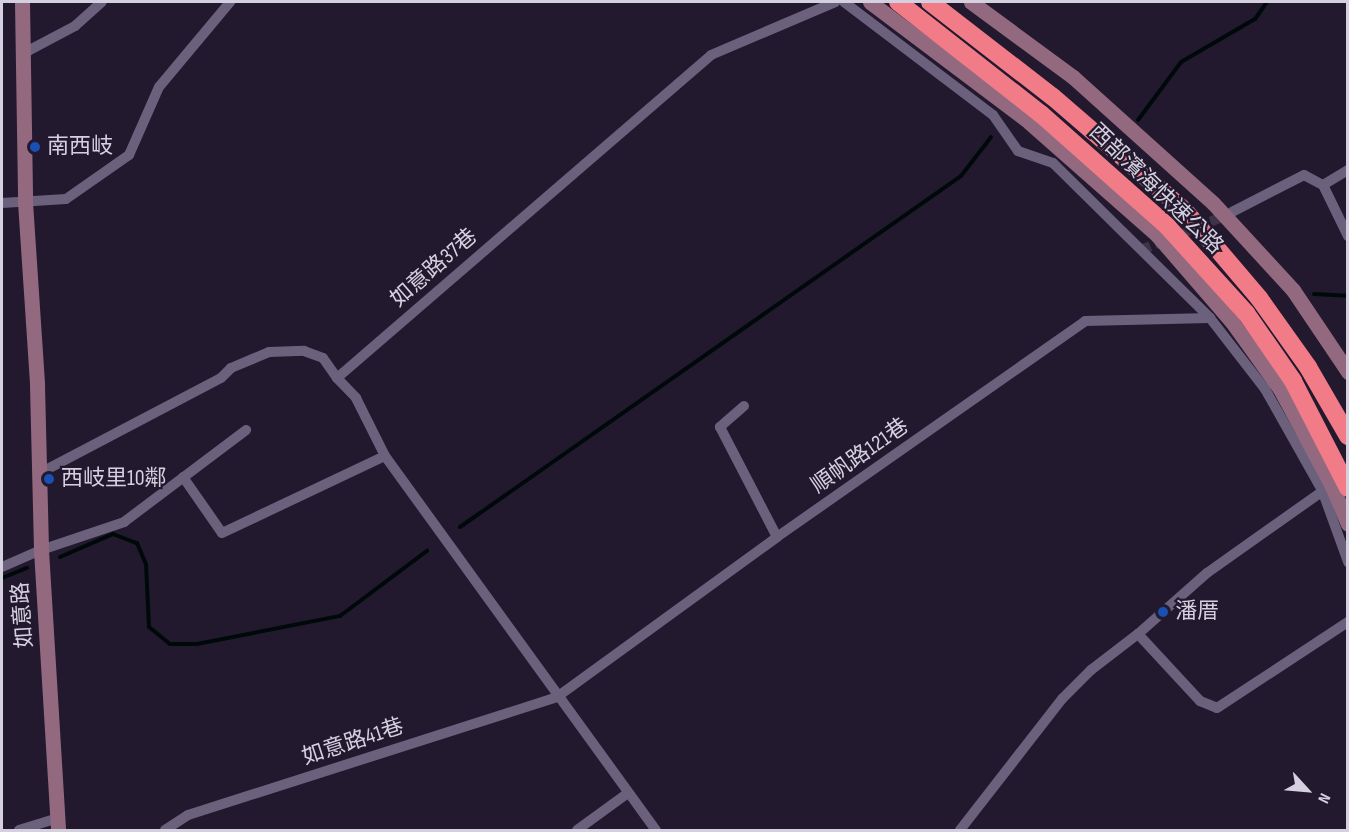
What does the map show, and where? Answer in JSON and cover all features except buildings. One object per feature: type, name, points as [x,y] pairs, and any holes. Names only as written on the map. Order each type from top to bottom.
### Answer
[{"type":"highway","name":"西部濱海快速公路","points":[[898,2],[1041,114],[1167,226],[1246,312],[1293,381],[1334,488]]},
{"type":"highway","name":"西部濱海快速公路","points":[[930,2],[1053,97],[1185,211],[1258,298],[1308,367],[1347,435]]},
{"type":"street","name":"如意路","points":[[22,2],[25,202],[40,473],[41,550],[58,825]]},
{"type":"street","points":[[24,53],[75,26],[102,2]]},
{"type":"street","points":[[2,203],[66,199],[129,155],[159,87],[230,2]]},
{"type":"street","name":"如意路37巷","points":[[337,378],[711,55],[836,2]]},
{"type":"street","points":[[844,2],[993,115],[1018,151],[1053,164],[1210,318],[1334,488],[1347,562]]},
{"type":"street","points":[[870,2],[1029,122],[1157,235],[1232,322],[1280,389],[1334,488],[1347,524]]},
{"type":"street","points":[[971,2],[1073,77],[1213,203],[1293,290],[1347,372]]},
{"type":"street","points":[[1323,185],[1347,170]]},
{"type":"street","points":[[1232,212],[1304,175],[1323,185],[1347,236]]},
{"type":"street","name":"順帆路121巷","points":[[557,697],[777,537],[1085,321],[1210,318]]},
{"type":"street","points":[[40,473],[221,378],[231,368],[269,352],[304,351],[322,358],[356,398],[385,456],[656,831]]},
{"type":"street","points":[[744,406],[720,427],[777,537]]},
{"type":"street","points":[[2,567],[41,550],[124,522],[246,430]]},
{"type":"street","points":[[183,477],[222,532],[385,456]]},
{"type":"street","points":[[960,831],[1062,699],[1091,670],[1138,634],[1207,573],[1334,488],[1347,476]]},
{"type":"street","points":[[1138,634],[1200,701],[1217,708],[1347,622]]},
{"type":"street","name":"如意路41巷","points":[[165,831],[188,815],[557,697]]},
{"type":"street","points":[[577,831],[628,793]]},
{"type":"street","points":[[19,831],[58,825]]},
{"type":"waterway","points":[[1138,120],[1181,62],[1255,19],[1267,2]]},
{"type":"waterway","points":[[460,527],[961,176],[991,137]]},
{"type":"waterway","points":[[1314,294],[1348,296]]},
{"type":"waterway","points":[[60,557],[113,534],[137,543],[146,564],[149,627],[170,644],[197,644],[340,616],[427,551]]},
{"type":"waterway","points":[[2,578],[27,568]]},
{"type":"tunnel","points":[[1141,250],[1229,214]]},
{"type":"place","name":"南西岐","points":[[35,147]]},
{"type":"place","name":"西岐里10鄰","points":[[49,479]]},
{"type":"place","name":"潘厝","points":[[1163,612]]}]
